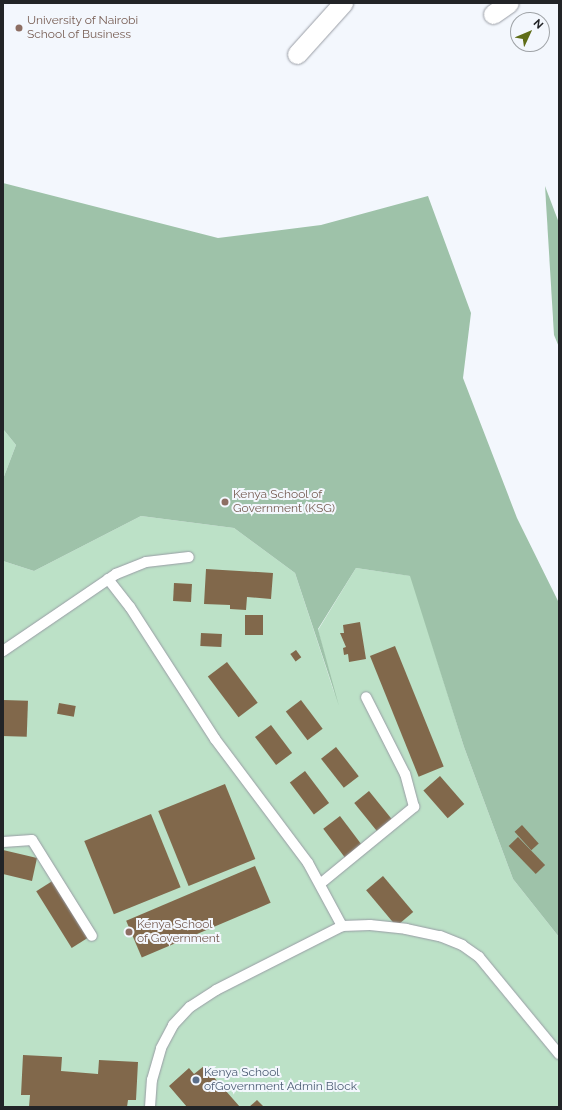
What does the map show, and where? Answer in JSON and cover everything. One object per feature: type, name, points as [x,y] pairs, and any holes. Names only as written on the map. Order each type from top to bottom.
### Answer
[{"type":"street","points":[[298,54],[344,3]]},
{"type":"street","points":[[493,14],[509,3]]},
{"type":"lane","points":[[3,651],[108,579],[146,562],[189,557]]},
{"type":"lane","points":[[108,579],[130,607],[215,739],[272,813],[320,884],[342,926]]},
{"type":"lane","points":[[320,884],[414,806],[405,774],[366,697]]},
{"type":"lane","points":[[3,842],[32,840],[92,936]]},
{"type":"lane","points":[[150,1107],[152,1080],[161,1048],[173,1025],[190,1007],[216,990],[342,926],[370,924],[406,929],[440,936],[462,944],[479,957],[559,1054]]},
{"type":"green space","points":[[3,183],[218,238],[321,225],[428,196],[471,313],[463,378],[517,518],[559,603],[559,937],[513,879],[464,747],[410,576],[356,568],[318,629],[339,706],[295,573],[234,528],[141,516],[34,571],[3,561],[3,479],[16,445],[3,429]]},
{"type":"green space","points":[[545,186],[559,223],[559,347],[554,335]]},
{"type":"green space","points":[[3,429],[16,445],[3,479]]},
{"type":"green space","name":"Kenya School of Government (KSG)","points":[[141,516],[234,528],[295,573],[335,695],[318,630],[356,568],[411,576],[464,747],[513,879],[559,937],[559,1107],[3,1107],[3,561],[34,571]]},
{"type":"building","points":[[206,569],[273,573],[271,599],[247,597],[246,610],[230,609],[230,605],[204,604]]},
{"type":"building","points":[[174,583],[192,584],[191,602],[173,601]]},
{"type":"building","points":[[245,615],[263,615],[263,635],[245,635]]},
{"type":"building","points":[[360,622],[366,659],[349,662],[348,654],[344,655],[343,648],[346,647],[340,633],[344,633],[343,625]]},
{"type":"building","points":[[201,633],[222,634],[221,647],[200,646]]},
{"type":"building","points":[[395,646],[444,767],[419,777],[370,656]]},
{"type":"building","points":[[296,650],[301,657],[296,661],[290,654]]},
{"type":"building","points":[[227,662],[258,703],[239,717],[208,676]]},
{"type":"building","points":[[3,700],[28,701],[27,737],[3,736]]},
{"type":"building","points":[[301,700],[323,729],[307,740],[286,711]]},
{"type":"building","points":[[59,703],[76,706],[74,717],[57,714]]},
{"type":"building","points":[[271,725],[292,753],[276,765],[255,737]]},
{"type":"building","points":[[336,747],[359,776],[344,788],[321,759]]},
{"type":"building","points":[[305,771],[329,803],[314,814],[290,782]]},
{"type":"building","points":[[440,776],[464,804],[448,818],[423,790]]},
{"type":"building","points":[[225,784],[255,859],[189,886],[158,811]]},
{"type":"building","points":[[369,791],[397,826],[383,838],[354,803]]},
{"type":"building","points":[[151,814],[181,887],[114,914],[84,841]]},
{"type":"building","points":[[340,816],[362,845],[345,857],[323,829]]},
{"type":"building","points":[[522,825],[539,844],[531,850],[515,832]]},
{"type":"building","points":[[518,837],[545,865],[536,874],[509,846]]},
{"type":"building","points":[[3,850],[37,858],[32,881],[3,874]]},
{"type":"building","points":[[255,866],[271,903],[142,958],[126,921]]},
{"type":"building","points":[[383,876],[413,912],[396,926],[366,890]]},
{"type":"building","points":[[54,880],[90,937],[72,948],[36,891]]},
{"type":"building","points":[[23,1055],[62,1057],[61,1071],[98,1074],[99,1060],[138,1062],[136,1100],[128,1100],[127,1107],[29,1107],[30,1095],[21,1095]]},
{"type":"building","name":"Kenya School ofGovernment Admin Block","points":[[204,1066],[240,1107],[187,1107],[169,1086],[189,1068],[194,1074]]},
{"type":"building","name":"Kenya School ofGovernment Admin Block","points":[[257,1100],[264,1107],[249,1107]]},
{"type":"place","name":"University of Nairobi School of Business","points":[[19,28]]},
{"type":"place","name":"Kenya School of Government (KSG)","points":[[225,502]]},
{"type":"place","name":"Kenya School of Government","points":[[129,932]]},
{"type":"place","name":"Kenya School ofGovernment Admin Block","points":[[196,1080]]}]
